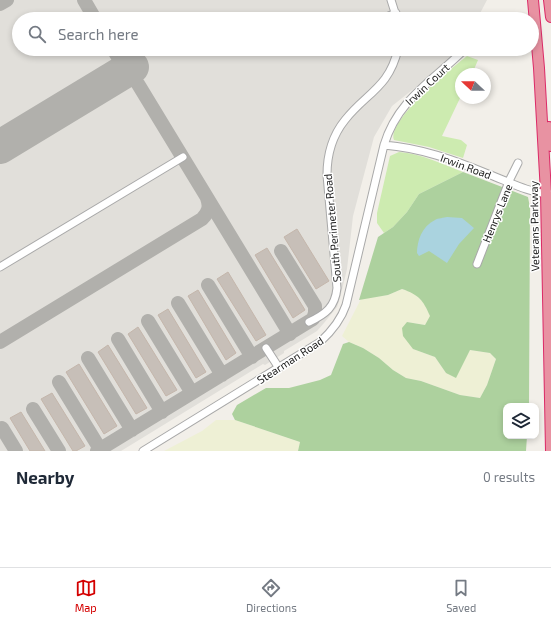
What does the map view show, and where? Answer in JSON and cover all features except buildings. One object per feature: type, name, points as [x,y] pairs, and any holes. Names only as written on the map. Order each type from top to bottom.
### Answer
[{"type":"highway","points":[[529,0],[533,12]]},
{"type":"highway","name":"Veterans Parkway","points":[[533,0],[534,12]]},
{"type":"highway","points":[[549,0],[551,17]]},
{"type":"highway","name":"Veterans Parkway","points":[[538,56],[549,196],[551,451]]},
{"type":"highway","points":[[539,68],[544,80],[551,146]]},
{"type":"street","points":[[391,0],[396,12]]},
{"type":"street","name":"South Perimeter Road","points":[[310,322],[327,312],[335,299],[337,288],[326,175],[331,144],[345,120],[383,83],[396,56]]},
{"type":"street","name":"Irwin Court","points":[[384,145],[387,133],[394,119],[407,102],[457,56]]},
{"type":"street","name":"Irwin Road","points":[[384,145],[432,153],[549,196]]},
{"type":"street","name":"Stearman Road","points":[[143,451],[320,342],[334,329],[343,313],[384,145]]},
{"type":"street","points":[[0,268],[182,157]]},
{"type":"street","name":"Henrys Lane","points":[[476,264],[518,163]]},
{"type":"street","points":[[266,348],[278,368]]},
{"type":"shaded area","points":[[0,0],[487,0],[481,12],[12,12],[12,56],[453,56],[392,106],[374,137],[353,216],[347,269],[340,298],[337,307],[317,331],[284,351],[284,353],[265,365],[263,364],[121,451],[0,451]]},
{"type":"green space","points":[[467,56],[478,60],[475,68],[455,68],[455,104],[457,104],[442,136],[461,140],[467,145],[463,158],[429,147],[394,140],[395,131],[400,120],[422,95]]},
{"type":"green space","points":[[399,152],[424,157],[463,172],[419,194],[407,212],[393,227],[384,233],[377,223],[377,213],[390,156]]},
{"type":"green space","points":[[463,172],[528,197],[530,208],[529,403],[503,403],[503,439],[527,439],[526,451],[298,451],[300,442],[235,420],[232,414],[237,405],[266,388],[289,388],[320,380],[331,375],[343,344],[349,342],[363,348],[379,358],[393,370],[406,378],[421,381],[460,395],[480,398],[487,385],[496,359],[490,353],[470,350],[456,378],[446,373],[435,357],[413,349],[403,336],[402,328],[407,322],[425,325],[430,316],[420,299],[402,289],[388,295],[359,300],[378,237],[393,227],[407,212],[419,194]]},
{"type":"green space","points":[[402,289],[414,293],[424,303],[431,316],[425,325],[407,322],[413,349],[435,357],[446,373],[470,350],[490,353],[496,359],[487,385],[480,398],[460,395],[421,381],[406,378],[393,370],[379,358],[363,348],[349,342],[342,336],[361,299],[388,295]]},
{"type":"green space","points":[[216,420],[235,420],[300,442],[298,451],[164,451],[202,431]]},
{"type":"water","points":[[447,217],[462,218],[474,228],[459,244],[447,263],[429,251],[419,256],[417,253],[421,234],[430,223]]},
{"type":"taxiway","points":[[0,4],[7,0]]},
{"type":"taxiway","points":[[84,0],[91,12]]},
{"type":"taxiway","points":[[117,56],[126,70],[138,84],[290,334]]},
{"type":"taxiway","points":[[0,342],[202,219],[208,209],[207,198]]},
{"type":"taxiway","points":[[97,451],[313,319],[315,306],[281,251]]},
{"type":"taxiway","points":[[208,285],[252,357]]},
{"type":"taxiway","points":[[178,303],[222,375]]},
{"type":"taxiway","points":[[148,321],[192,393]]},
{"type":"taxiway","points":[[118,339],[162,412]]},
{"type":"taxiway","points":[[88,358],[132,430]]},
{"type":"taxiway","points":[[59,382],[100,449]]},
{"type":"taxiway","points":[[33,409],[59,451]]},
{"type":"taxiway","points":[[2,428],[16,451]]},
{"type":"runway","points":[[0,147],[132,67]]}]
